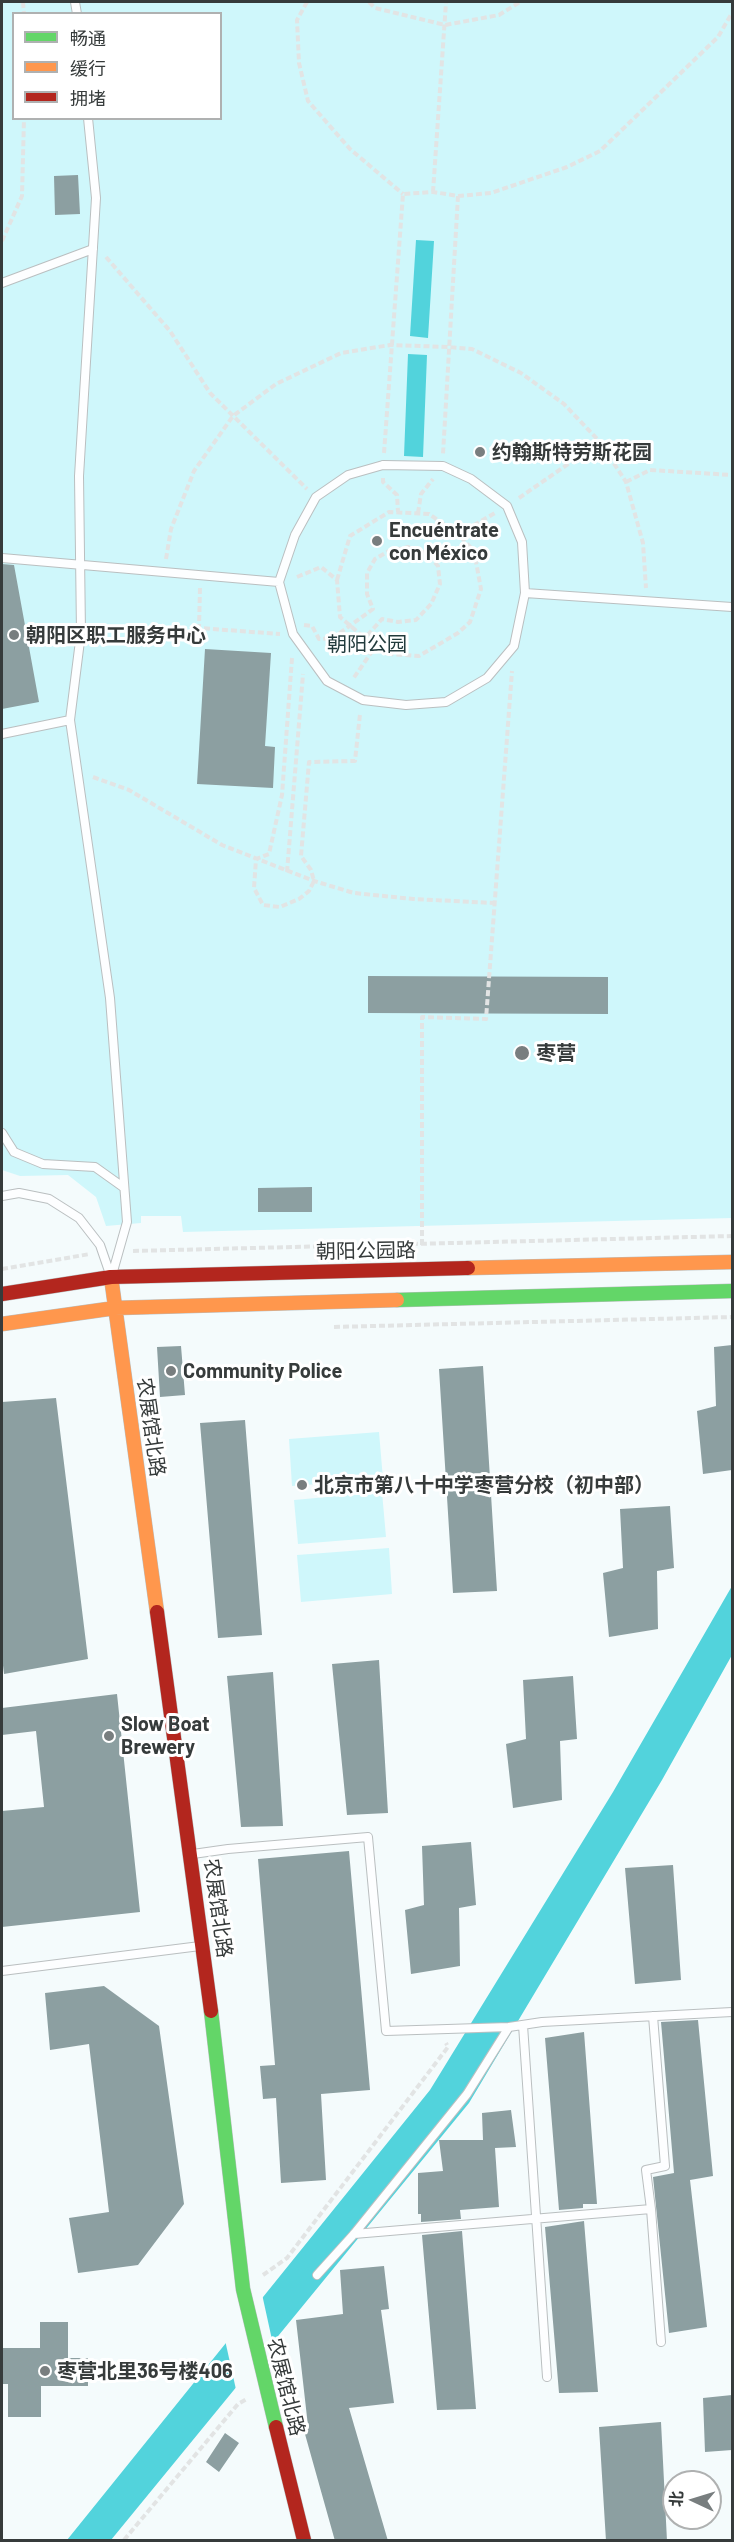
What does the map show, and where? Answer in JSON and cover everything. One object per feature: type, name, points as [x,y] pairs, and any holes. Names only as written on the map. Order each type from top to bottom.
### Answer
[{"type":"main road","name":"朝阳公园路","points":[[2,1294],[111,1277],[732,1262]]},
{"type":"main road","name":"农展馆北路","points":[[111,1277],[203,1945],[243,2289],[304,2541]]},
{"type":"main road","points":[[2,1324],[115,1308],[732,1291]]},
{"type":"lane","points":[[88,120],[96,198],[79,476],[81,633],[70,720],[110,998],[127,1222],[111,1277]]},
{"type":"lane","points":[[2,283],[93,249]]},
{"type":"lane","points":[[383,465],[442,466],[471,479],[507,506],[522,542],[525,593],[513,646],[487,678],[446,702],[406,705],[363,700],[327,681],[293,634],[279,582],[295,535],[316,497],[348,475],[383,465]]},
{"type":"lane","points":[[2,558],[279,582]]},
{"type":"lane","points":[[525,593],[732,607]]},
{"type":"lane","points":[[2,734],[70,720]]},
{"type":"lane","points":[[2,1133],[14,1152],[43,1164],[95,1167],[123,1187]]},
{"type":"lane","points":[[2,1196],[19,1193],[49,1199],[79,1218],[103,1252],[111,1277]]},
{"type":"lane","points":[[191,1855],[228,1849],[368,1837],[386,2031],[509,2027],[732,2012]]},
{"type":"lane","points":[[2,1971],[203,1945]]},
{"type":"lane","points":[[653,2016],[665,2166],[646,2170],[661,2342]]},
{"type":"lane","points":[[523,2025],[547,2377]]},
{"type":"lane","points":[[317,2275],[354,2234],[467,2094],[509,2027]]},
{"type":"lane","points":[[354,2234],[651,2209]]},
{"type":"path","points":[[307,2],[297,20],[299,63],[308,101],[350,149],[403,194],[433,192],[458,196],[491,194],[567,167],[600,151],[718,37],[731,15]]},
{"type":"path","points":[[369,2],[375,8],[444,25],[499,15],[520,2]]},
{"type":"path","points":[[433,192],[446,2]]},
{"type":"path","points":[[731,15],[732,24]]},
{"type":"path","points":[[2,242],[22,196],[24,120]]},
{"type":"path","points":[[398,512],[397,495],[383,482],[383,465],[390,345],[403,194]]},
{"type":"path","points":[[418,513],[422,494],[442,466],[458,196]]},
{"type":"path","points":[[93,249],[108,259],[163,322],[210,393],[316,497]]},
{"type":"path","points":[[163,572],[171,529],[194,471],[233,416],[276,384],[341,352],[390,345],[449,347],[472,349],[521,373],[564,404],[600,442],[626,482],[643,543],[647,600]]},
{"type":"path","points":[[458,534],[507,506],[600,442]]},
{"type":"path","points":[[626,482],[650,470],[732,475]]},
{"type":"path","points":[[314,881],[311,870],[301,856],[309,762],[355,761],[366,691],[352,681],[375,647],[340,617],[337,580],[350,536],[389,512],[429,514],[458,534],[474,551],[481,589],[470,622],[458,633],[419,656],[389,654],[365,638]]},
{"type":"path","points":[[298,625],[312,626],[320,639],[333,638],[373,609],[367,594],[367,573],[375,559],[389,551],[408,547],[426,553],[438,566],[440,584],[431,604],[416,620],[398,622],[382,619],[365,638]]},
{"type":"path","points":[[279,582],[288,581],[321,567],[337,580]]},
{"type":"path","points":[[201,575],[200,628],[293,634],[282,795],[269,854],[256,859]]},
{"type":"path","points":[[287,872],[302,686],[302,646]]},
{"type":"path","points":[[419,1269],[422,1243],[423,1017],[486,1019],[513,646]]},
{"type":"path","points":[[77,771],[129,790],[222,845],[314,881],[354,893],[494,903]]},
{"type":"path","points":[[256,859],[254,888],[263,905],[280,907],[300,899],[314,881]]},
{"type":"path","points":[[331,1327],[732,1317]]},
{"type":"path","points":[[243,2289],[287,2258],[448,2047],[437,2030]]},
{"type":"path","points":[[124,2541],[238,2404],[266,2389]]},
{"type":"green space","name":"朝阳公园","points":[[2,2],[732,2],[732,1218],[183,1232],[181,1216],[141,1216],[141,1223],[106,1226],[96,1197],[68,1175],[20,1176],[2,1170]]},
{"type":"green space","points":[[379,1432],[383,1479],[292,1486],[289,1439]]},
{"type":"green space","points":[[382,1492],[386,1537],[298,1544],[294,1500]]},
{"type":"green space","points":[[389,1548],[392,1594],[301,1602],[297,1555]]},
{"type":"water","points":[[416,240],[434,241],[428,338],[410,336]]},
{"type":"water","points":[[408,354],[427,355],[423,457],[404,456]]},
{"type":"water","points":[[732,1586],[732,1655],[662,1780],[469,2103],[111,2540],[67,2540],[430,2090],[613,1792]]},
{"type":"pier","points":[[262,2294],[274,2349],[237,2394],[225,2340]]},
{"type":"building","points":[[78,175],[80,214],[55,215],[54,176]]},
{"type":"building","name":"朝阳区职工服务中心","points":[[2,564],[14,565],[39,702],[2,709]]},
{"type":"building","points":[[205,649],[271,653],[265,746],[275,747],[273,788],[197,784]]},
{"type":"building","points":[[368,976],[608,977],[608,1014],[368,1013]]},
{"type":"building","points":[[312,1187],[312,1212],[258,1212],[258,1188]]},
{"type":"building","points":[[732,1345],[732,1470],[703,1474],[697,1411],[716,1406],[714,1347]]},
{"type":"building","name":"Community Police","points":[[181,1346],[185,1395],[160,1397],[157,1347]]},
{"type":"building","points":[[483,1366],[497,1591],[453,1593],[439,1369]]},
{"type":"building","points":[[56,1398],[88,1659],[4,1674],[2,1657],[2,1402]]},
{"type":"building","points":[[245,1420],[262,1635],[218,1638],[200,1423]]},
{"type":"building","points":[[670,1506],[674,1568],[657,1571],[658,1629],[609,1637],[603,1573],[623,1568],[620,1509]]},
{"type":"building","points":[[379,1660],[388,1813],[347,1815],[332,1664]]},
{"type":"building","points":[[273,1672],[283,1826],[241,1827],[227,1676]]},
{"type":"building","points":[[573,1676],[577,1739],[560,1741],[562,1800],[513,1808],[506,1744],[526,1739],[523,1680]]},
{"type":"building","points":[[117,1694],[140,1912],[2,1927],[2,1811],[44,1807],[36,1731],[2,1735],[2,1708]]},
{"type":"building","points":[[471,1842],[476,1905],[459,1908],[460,1966],[411,1974],[405,1910],[424,1905],[422,1846]]},
{"type":"building","points":[[349,1851],[370,2090],[321,2094],[326,2180],[281,2183],[276,2098],[263,2099],[260,2066],[275,2065],[258,1859]]},
{"type":"building","points":[[673,1865],[681,1980],[635,1984],[625,1868]]},
{"type":"building","points":[[104,1986],[159,2026],[184,2204],[138,2265],[78,2273],[69,2218],[109,2212],[89,2044],[50,2050],[45,1993]]},
{"type":"building","points":[[698,2020],[713,2176],[690,2180],[707,2327],[669,2333],[653,2177],[674,2173],[661,2022]]},
{"type":"building","points":[[584,2032],[597,2204],[583,2204],[583,2208],[559,2210],[545,2038]]},
{"type":"building","points":[[511,2110],[516,2147],[495,2148],[499,2207],[460,2210],[461,2219],[421,2222],[421,2214],[418,2214],[418,2173],[443,2171],[439,2140],[483,2140],[482,2113]]},
{"type":"building","points":[[584,2221],[598,2392],[559,2393],[545,2227]]},
{"type":"building","points":[[462,2231],[476,2409],[437,2410],[422,2235]]},
{"type":"building","points":[[384,2266],[389,2309],[381,2310],[394,2403],[349,2408],[388,2541],[335,2541],[303,2427],[308,2426],[296,2320],[343,2314],[340,2270]]},
{"type":"building","name":"枣营北里36号楼406","points":[[40,2322],[68,2322],[68,2358],[88,2358],[88,2386],[41,2386],[41,2417],[8,2417],[8,2384],[2,2384],[2,2348],[40,2348]]},
{"type":"building","points":[[732,2395],[732,2450],[705,2452],[703,2398]]},
{"type":"building","points":[[661,2422],[663,2470],[662,2530],[666,2530],[667,2541],[606,2541],[599,2427]]},
{"type":"building","points":[[225,2433],[239,2443],[219,2472],[206,2462]]},
{"type":"traffic: fast","points":[[397,1300],[732,1291]]},
{"type":"traffic: fast","points":[[211,2011],[243,2289],[276,2427]]},
{"type":"traffic: slow","points":[[468,1268],[732,1262]]},
{"type":"traffic: slow","points":[[111,1277],[157,1612]]},
{"type":"traffic: slow","points":[[2,1324],[115,1308],[397,1300]]},
{"type":"traffic: jam","points":[[2,1294],[111,1277],[468,1268]]},
{"type":"traffic: jam","points":[[157,1612],[211,2011]]},
{"type":"traffic: jam","points":[[276,2427],[304,2540]]},
{"type":"place","name":"约翰斯特劳斯花园","points":[[480,452]]},
{"type":"place","name":"Encuéntrate con México","points":[[377,541]]},
{"type":"place","name":"朝阳区职工服务中心","points":[[14,635]]},
{"type":"place","name":"枣营","points":[[522,1053]]},
{"type":"place","name":"Community Police","points":[[171,1371]]},
{"type":"place","name":"北京市第八十中学枣营分校（初中部）","points":[[302,1485]]},
{"type":"place","name":"Slow Boat Brewery","points":[[109,1736]]},
{"type":"place","name":"枣营北里36号楼406","points":[[45,2371]]}]
